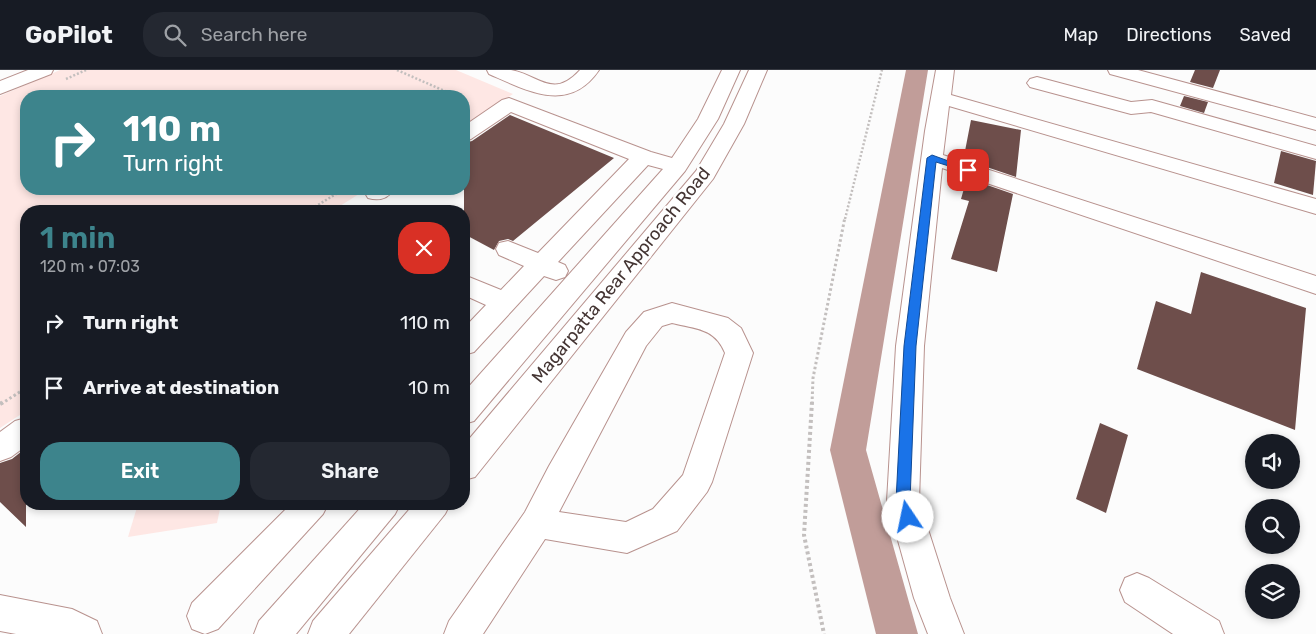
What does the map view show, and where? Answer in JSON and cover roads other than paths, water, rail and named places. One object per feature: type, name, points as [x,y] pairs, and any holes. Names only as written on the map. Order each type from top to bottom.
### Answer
[{"type":"street","points":[[0,88],[44,70]]},
{"type":"street","points":[[496,70],[544,90],[562,91],[574,88],[590,70]]},
{"type":"street","name":"Magarpatta Rear Approach Road","points":[[470,405],[677,166],[708,119],[731,70]]},
{"type":"street","name":"Magarpatta Rear Approach Road","points":[[470,460],[705,174],[734,124],[758,70]]},
{"type":"street","points":[[945,70],[932,158],[910,346],[903,501],[932,598],[946,634]]},
{"type":"street","points":[[1117,70],[1316,124]]},
{"type":"street","points":[[1037,84],[1131,108],[1152,106],[1316,153]]},
{"type":"street","points":[[941,98],[1316,207]]},
{"type":"street","points":[[470,130],[509,104],[643,157],[677,166]]},
{"type":"street","points":[[470,339],[643,157]]},
{"type":"street","points":[[932,158],[1316,285]]},
{"type":"street","points":[[508,249],[578,281]]},
{"type":"street","points":[[470,287],[504,303]]},
{"type":"street","points":[[462,634],[537,523],[560,476],[636,339],[653,319],[672,313],[719,324],[731,335],[738,353],[696,482],[665,520],[626,538],[537,523]]},
{"type":"street","points":[[0,448],[20,434]]},
{"type":"street","points":[[204,616],[306,510]]},
{"type":"street","points":[[272,634],[379,510]]},
{"type":"street","points":[[326,634],[429,510]]},
{"type":"street","points":[[1137,590],[1206,634]]},
{"type":"street","points":[[4,618],[72,627],[84,634]]},
{"type":"waterway","points":[[897,634],[848,450],[917,70]]}]
